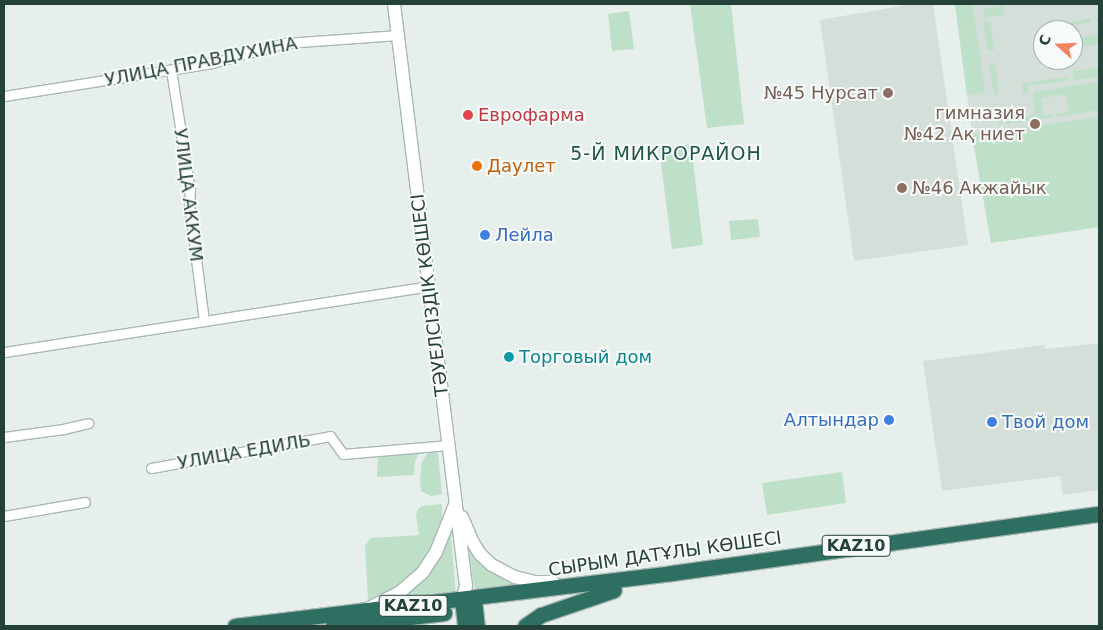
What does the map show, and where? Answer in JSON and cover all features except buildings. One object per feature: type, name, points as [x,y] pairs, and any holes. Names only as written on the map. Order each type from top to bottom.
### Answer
[{"type":"highway","name":"СЫРЫМ ДАТҰЛЫ КӨШЕСІ","points":[[726,570],[1099,514]]},
{"type":"highway","name":"СЫРЫМ ДАТҰЛЫ КӨШЕСІ","points":[[333,626],[468,601],[613,585],[1099,524]]},
{"type":"highway","points":[[525,626],[541,615],[613,585]]},
{"type":"highway","points":[[465,626],[468,601]]},
{"type":"highway","points":[[468,601],[477,626]]},
{"type":"highway","name":"СЫРЫМ ДАТҰЛЫ КӨШЕСІ","points":[[235,626],[368,620]]},
{"type":"main road","name":"ТӘУЕЛСІЗДІК КӨШЕСІ","points":[[394,4],[468,601]]},
{"type":"main road","points":[[456,503],[472,541],[480,554],[503,572],[535,582],[613,585]]},
{"type":"main road","points":[[368,620],[423,572],[436,552],[456,503]]},
{"type":"street","name":"УЛИЦА ПРАВДУХИНА","points":[[4,96],[212,63],[285,43],[398,35]]},
{"type":"street","name":"УЛИЦА АККУМ","points":[[171,70],[190,190],[189,204],[204,321]]},
{"type":"street","points":[[4,352],[429,286]]},
{"type":"street","points":[[4,437],[63,429],[88,423]]},
{"type":"street","name":"УЛИЦА ЕДИЛЬ","points":[[151,468],[330,436],[343,454],[449,445]]},
{"type":"street","points":[[4,516],[86,502]]},
{"type":"shaded area","points":[[912,4],[933,4],[968,245],[854,261],[820,20]]},
{"type":"shaded area","name":"гимназия №42 Ақ ниет","points":[[955,4],[1099,4],[1099,227],[991,243],[972,132]]},
{"type":"shaded area","points":[[1099,343],[1099,490],[1063,495],[1060,476],[942,491],[923,361],[1044,345],[1045,349]]},
{"type":"green space","points":[[690,4],[731,4],[744,124],[707,128]]},
{"type":"green space","points":[[955,4],[973,4],[985,92],[967,95]]},
{"type":"green space","points":[[1003,5],[1005,15],[982,17],[985,9]]},
{"type":"green space","points":[[629,11],[634,49],[612,51],[608,14]]},
{"type":"green space","points":[[1091,18],[1091,22],[1083,24],[1083,20],[1081,20]]},
{"type":"green space","points":[[983,21],[990,21],[994,50],[987,51]]},
{"type":"green space","points":[[1099,34],[1099,44],[1083,46],[1083,37]]},
{"type":"green space","points":[[995,63],[999,95],[994,95],[989,64]]},
{"type":"green space","points":[[1098,68],[1099,77],[1074,80],[1073,71]]},
{"type":"green space","points":[[1069,77],[1069,80],[1027,86],[1028,93],[1023,94],[1022,83]]},
{"type":"green space","points":[[1099,82],[1099,110],[1057,117],[1057,114],[1069,112],[1066,94],[1041,98],[1043,116],[1053,115],[1054,117],[998,125],[998,120],[1035,115],[1033,92]]},
{"type":"green space","points":[[1099,117],[1099,227],[991,243],[972,135]]},
{"type":"green space","points":[[691,144],[703,245],[672,249],[659,148]]},
{"type":"green space","points":[[758,219],[760,237],[731,240],[729,221]]},
{"type":"green space","points":[[430,449],[435,449],[438,453],[442,494],[431,496],[421,491],[420,480],[422,462]]},
{"type":"green space","points":[[420,450],[415,462],[414,475],[377,477],[378,455]]},
{"type":"green space","points":[[842,472],[846,503],[767,515],[762,483]]},
{"type":"green space","points":[[442,504],[439,537],[427,562],[397,589],[368,600],[365,547],[367,542],[371,538],[419,535],[416,515],[418,509],[422,506]]},
{"type":"green space","points":[[450,524],[456,595],[381,605],[401,596]]},
{"type":"green space","points":[[466,533],[471,544],[532,585],[475,593]]},
{"type":"place","name":"№45 Нурсат","points":[[888,93]]},
{"type":"place","name":"Еврофарма","points":[[468,115]]},
{"type":"place","name":"гимназия №42 Ақ ниет","points":[[1035,124]]},
{"type":"place","name":"Даулет","points":[[477,166]]},
{"type":"place","name":"№46 Акжайык","points":[[902,188]]},
{"type":"place","name":"Лейла","points":[[485,235]]},
{"type":"place","name":"Торговый дом","points":[[509,357]]},
{"type":"place","name":"Алтындар","points":[[889,420]]},
{"type":"place","name":"Твой дом","points":[[992,422]]},
{"type":"district","name":"5-Й МИКРОРАЙОН","points":[[666,154]]}]
